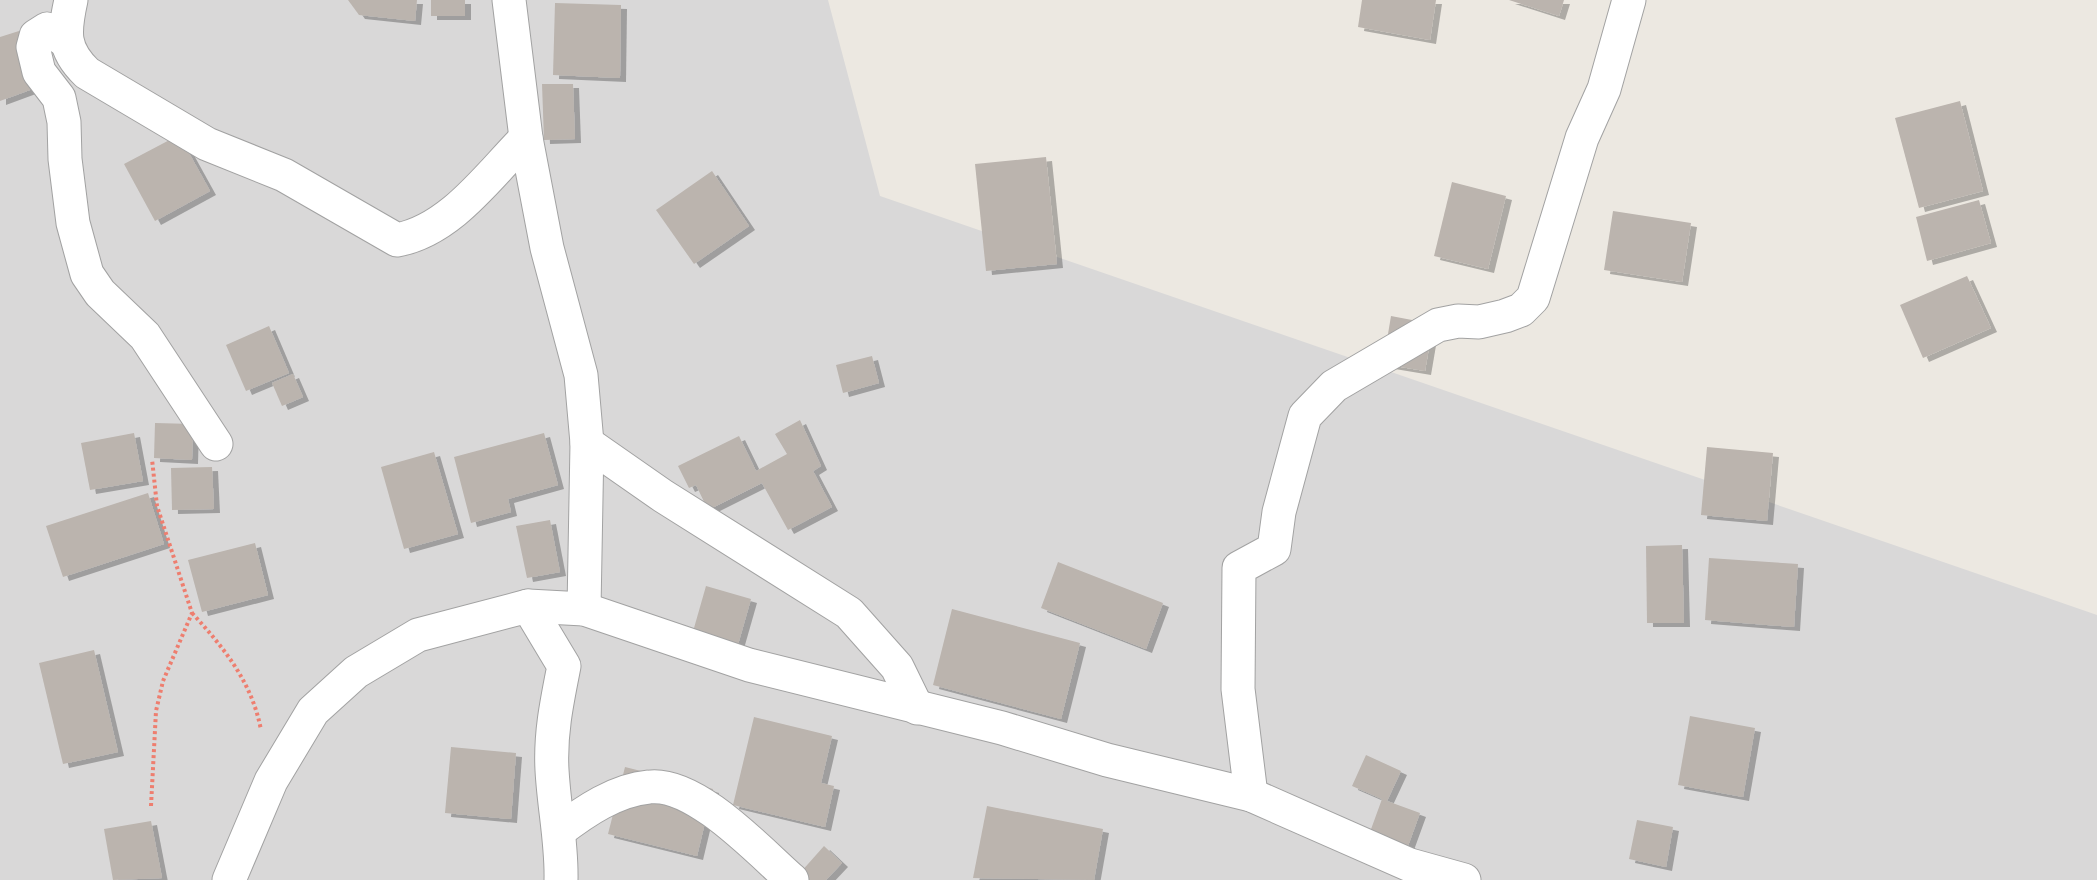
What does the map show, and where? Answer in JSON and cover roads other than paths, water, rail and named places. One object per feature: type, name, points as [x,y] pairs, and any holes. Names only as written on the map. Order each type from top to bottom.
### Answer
[{"type":"street","points":[[71,0],[66,41],[72,59],[100,83],[207,144],[284,175],[397,240],[417,237],[458,208],[526,138]]},
{"type":"street","points":[[509,0],[526,138],[547,248],[580,375],[587,443],[584,609]]},
{"type":"street","points":[[1251,795],[1238,689],[1239,568],[1274,549],[1279,512],[1305,416],[1334,386],[1438,325],[1458,321],[1479,322],[1505,316],[1521,310],[1533,298],[1582,138],[1604,89],[1629,0]]},
{"type":"street","points":[[66,41],[47,29],[36,36],[33,47],[39,72],[59,98],[64,122],[65,159],[73,223],[87,274],[100,293],[145,336],[216,444]]},
{"type":"street","points":[[587,443],[663,496],[849,613],[897,667],[917,708]]},
{"type":"street","points":[[229,880],[270,781],[313,711],[356,672],[417,635],[528,606],[584,609],[749,665],[1002,728],[1107,760],[1251,795],[1410,865],[1464,880]]},
{"type":"street","points":[[528,606],[564,666],[551,729],[552,772],[562,850],[561,880]]},
{"type":"street","points":[[559,831],[597,805],[627,791],[651,786],[683,792],[713,813],[792,880]]}]
